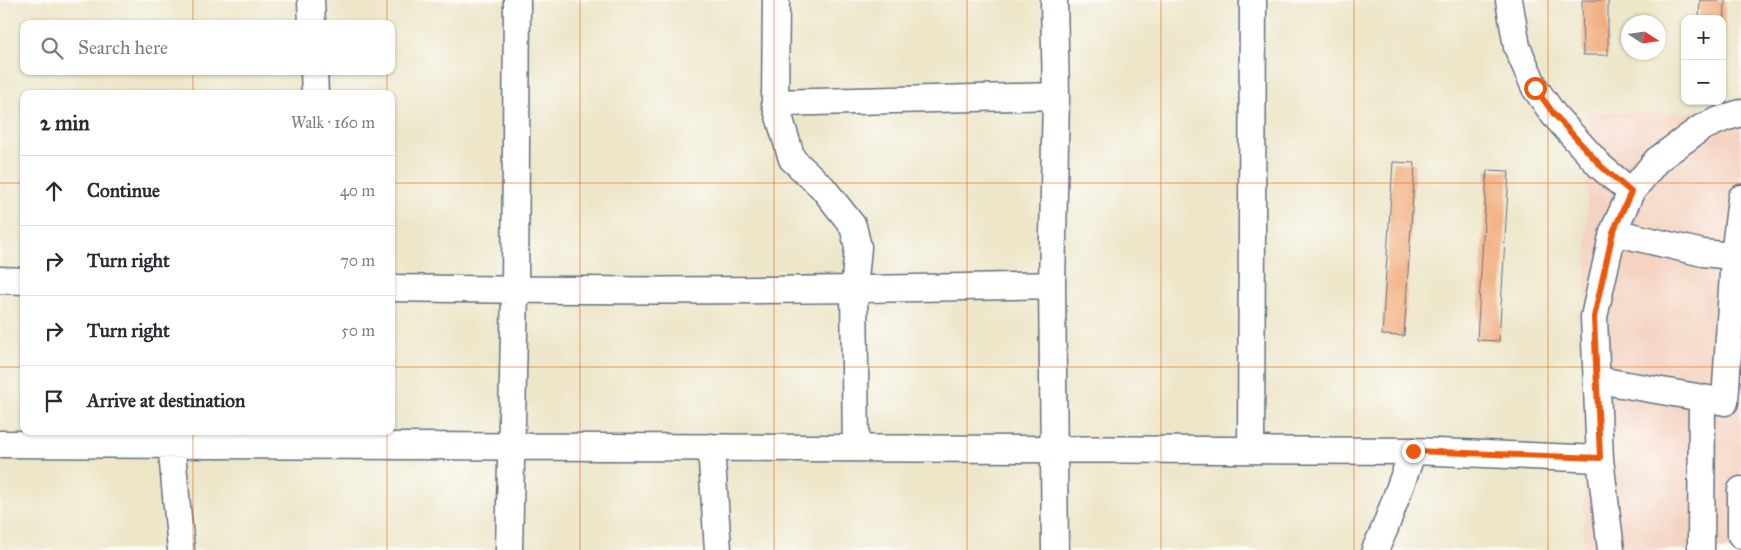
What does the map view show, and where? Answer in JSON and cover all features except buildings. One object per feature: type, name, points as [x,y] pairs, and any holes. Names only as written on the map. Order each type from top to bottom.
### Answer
[{"type":"street","points":[[311,0],[312,20]]},
{"type":"street","points":[[509,550],[515,290],[517,0]]},
{"type":"street","points":[[776,0],[776,103],[792,160],[824,188],[852,226],[858,247],[854,290],[856,448]]},
{"type":"street","points":[[1054,0],[1056,96],[1052,285],[1055,550]]},
{"type":"street","points":[[1251,450],[1253,0]]},
{"type":"street","points":[[1509,0],[1517,47],[1535,88],[1554,114],[1602,167],[1631,192]]},
{"type":"street","points":[[314,75],[315,90]]},
{"type":"street","points":[[776,103],[1056,96]]},
{"type":"street","points":[[1611,550],[1600,458],[1594,317],[1613,232],[1631,192],[1656,160],[1701,128],[1741,113]]},
{"type":"street","points":[[1701,550],[1723,402],[1738,257],[1741,198]]},
{"type":"street","points":[[1613,232],[1703,253],[1738,257]]},
{"type":"street","points":[[0,280],[20,281]]},
{"type":"street","points":[[395,288],[854,290],[1052,285]]},
{"type":"street","points":[[1598,380],[1723,402]]},
{"type":"street","points":[[0,444],[170,438],[511,446],[1413,451],[1600,458]]},
{"type":"street","points":[[170,438],[181,550]]},
{"type":"street","points":[[711,447],[718,550]]},
{"type":"street","points":[[1375,550],[1413,451]]},
{"type":"street","points":[[1741,490],[1741,535]]},
{"type":"shaded area","points":[[1588,112],[1741,113],[1741,550],[1583,550]]},
{"type":"route","points":[[1413,451],[1600,458],[1594,317],[1613,232],[1631,192],[1602,167],[1554,114],[1535,88]]}]
